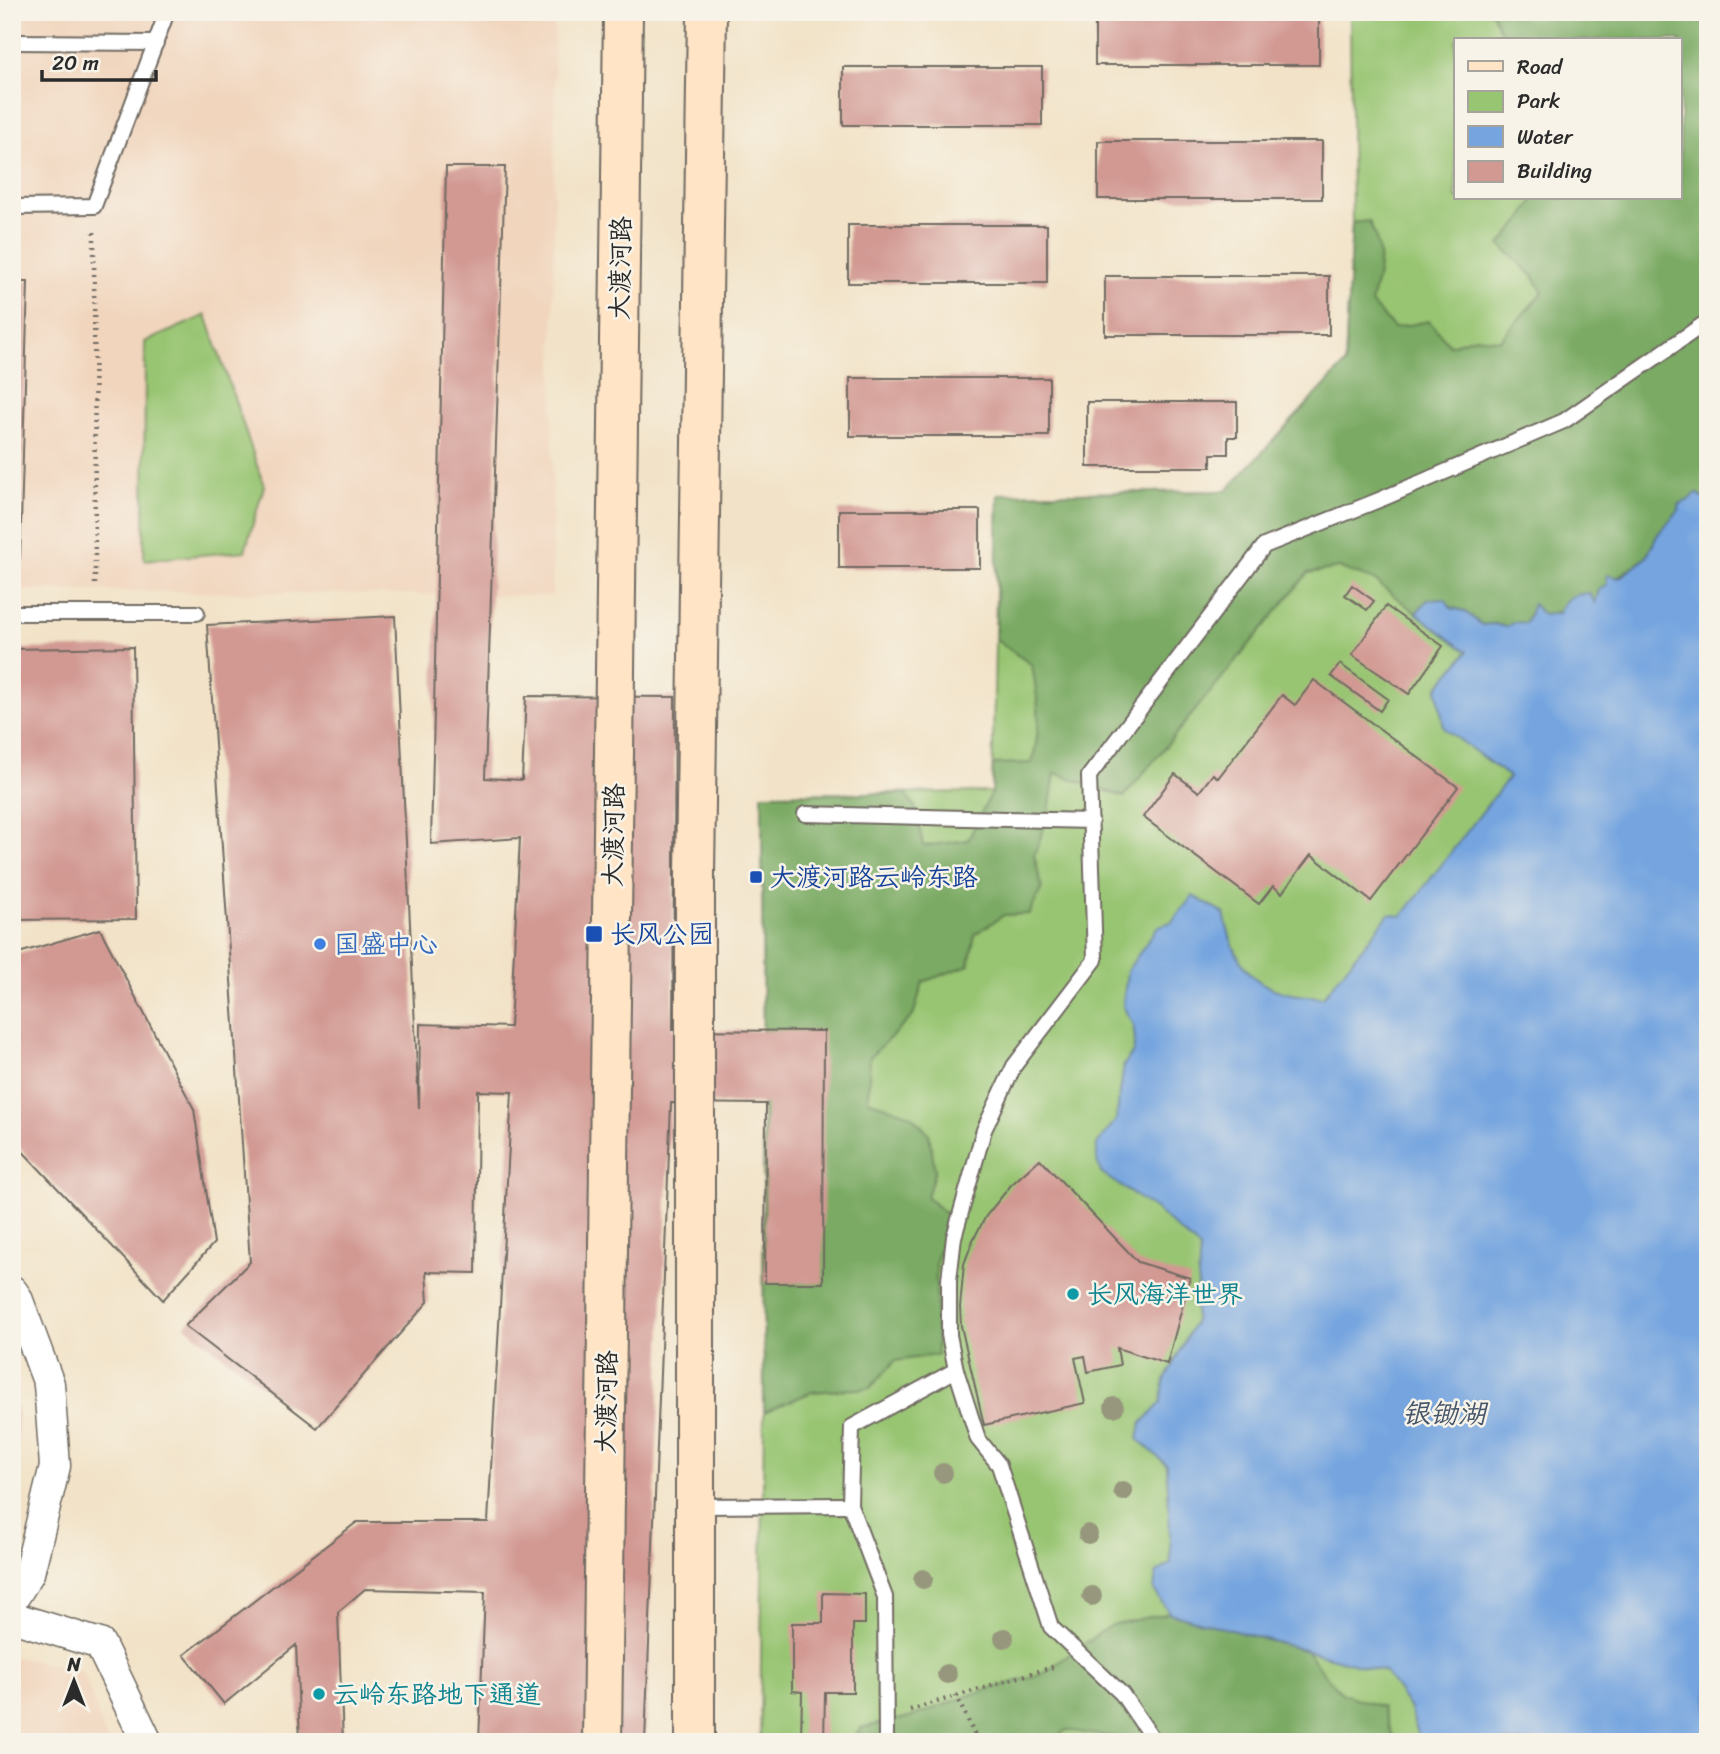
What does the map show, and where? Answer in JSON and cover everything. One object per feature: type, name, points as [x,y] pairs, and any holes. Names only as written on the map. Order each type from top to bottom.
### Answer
[{"type":"main road","name":"大渡河路","points":[[602,1742],[623,12]]},
{"type":"main road","points":[[695,1742],[695,874],[707,12]]},
{"type":"street","points":[[12,1291],[49,1384],[55,1466],[29,1573],[12,1600]]},
{"type":"street","points":[[12,1617],[100,1644],[147,1742]]},
{"type":"lane","points":[[12,207],[94,206],[167,12]]},
{"type":"lane","points":[[12,42],[156,43]]},
{"type":"lane","points":[[1155,1742],[1122,1694],[1051,1627],[999,1465],[978,1439],[956,1370],[949,1335],[949,1280],[954,1237],[984,1130],[1014,1066],[1096,960],[1089,776],[1264,546],[1564,421],[1708,321]]},
{"type":"lane","points":[[12,613],[197,613]]},
{"type":"lane","points":[[805,814],[1091,821]]},
{"type":"lane","points":[[886,1742],[885,1597],[850,1504],[852,1427],[956,1370]]},
{"type":"lane","points":[[695,1506],[850,1504]]},
{"type":"path","points":[[94,206],[96,613]]},
{"type":"path","points":[[886,1717],[1083,1657]]},
{"type":"path","points":[[956,1695],[978,1742]]},
{"type":"shaded area","points":[[12,12],[555,12],[552,596],[12,590]]},
{"type":"shaded area","points":[[12,1656],[83,1671],[107,1742],[12,1742]]},
{"type":"green space","name":"长风公园","points":[[1350,12],[1708,12],[1708,1742],[760,1742],[764,1412],[762,794],[992,792],[998,494],[1226,491],[1345,364],[1352,223]]},
{"type":"green space","points":[[1492,12],[1708,12],[1708,502],[1697,493],[1680,504],[1679,510],[1658,534],[1646,558],[1607,584],[1595,604],[1529,618],[1526,623],[1506,627],[1482,625],[1464,611],[1428,600],[1416,613],[1374,580],[1340,568],[1308,573],[1124,797],[1055,773],[1048,818],[1034,855],[1042,888],[1029,914],[1004,915],[975,934],[969,965],[923,982],[913,1016],[870,1057],[868,1100],[911,1115],[929,1134],[935,1170],[927,1197],[950,1218],[936,1261],[937,1355],[895,1361],[870,1388],[812,1392],[764,1412],[762,794],[906,793],[916,809],[923,846],[968,840],[992,792],[993,764],[1032,763],[1038,725],[1038,703],[1032,665],[996,640],[998,494],[1226,491],[1345,364],[1352,223],[1369,221],[1377,243],[1379,270],[1371,303],[1394,328],[1429,321],[1450,345],[1475,337],[1500,340],[1543,292],[1533,276],[1500,245],[1534,200],[1682,200],[1682,38],[1511,38],[1499,29]]},
{"type":"green space","points":[[206,315],[264,486],[245,551],[144,560],[145,342]]},
{"type":"green space","points":[[1169,1613],[1307,1651],[1343,1694],[1382,1707],[1395,1742],[1121,1742],[1117,1738],[1066,1730],[1051,1742],[851,1742],[861,1728],[914,1716],[973,1694],[1042,1674],[1111,1625]]},
{"type":"water","name":"银锄湖","points":[[1697,493],[1708,502],[1708,1742],[1421,1742],[1409,1707],[1385,1672],[1169,1613],[1154,1590],[1156,1573],[1171,1564],[1167,1465],[1138,1439],[1141,1424],[1161,1403],[1164,1382],[1195,1321],[1200,1249],[1155,1209],[1101,1173],[1097,1160],[1097,1144],[1116,1120],[1124,1065],[1133,1052],[1133,1025],[1123,1006],[1127,971],[1158,926],[1172,922],[1193,896],[1224,913],[1236,952],[1254,978],[1283,992],[1323,997],[1389,914],[1402,916],[1509,777],[1444,728],[1437,689],[1467,652],[1416,613],[1428,600],[1445,599],[1451,608],[1464,611],[1482,625],[1506,627],[1514,622],[1526,623],[1533,604],[1543,615],[1559,613],[1563,603],[1579,594],[1590,593],[1595,603],[1599,590],[1607,584],[1607,575],[1619,578],[1646,558],[1658,534],[1679,510],[1679,504]]},
{"type":"building","points":[[1095,12],[1319,12],[1319,65],[1095,65]]},
{"type":"building","points":[[843,67],[1042,67],[1042,125],[843,125]]},
{"type":"building","points":[[1098,141],[1322,141],[1322,199],[1098,199]]},
{"type":"building","name":"长风公园","points":[[446,167],[505,167],[485,778],[522,780],[526,696],[675,697],[673,1030],[824,1031],[823,1283],[765,1283],[766,1104],[671,1103],[645,1742],[479,1742],[485,1592],[365,1589],[338,1612],[343,1742],[300,1742],[296,1645],[224,1704],[184,1655],[357,1522],[488,1522],[512,1092],[478,1091],[476,1273],[426,1272],[428,1302],[317,1428],[185,1326],[250,1262],[207,625],[395,616],[419,1109],[420,1024],[510,1027],[520,838],[431,844]]},
{"type":"building","points":[[848,225],[1047,225],[1047,283],[848,283]]},
{"type":"building","points":[[1105,276],[1329,276],[1329,335],[1105,335]]},
{"type":"building","points":[[12,282],[28,282],[20,558],[12,558]]},
{"type":"building","points":[[850,378],[1049,378],[1049,436],[850,436]]},
{"type":"building","points":[[1087,402],[1237,402],[1237,437],[1228,437],[1228,454],[1211,454],[1211,467],[1087,467]]},
{"type":"building","points":[[839,510],[980,510],[980,568],[839,568]]},
{"type":"building","points":[[1352,585],[1374,601],[1367,610],[1345,595]]},
{"type":"building","points":[[1386,606],[1443,646],[1409,694],[1352,655]]},
{"type":"building","points":[[133,647],[136,919],[12,920],[12,649]]},
{"type":"building","points":[[1340,664],[1388,699],[1380,711],[1331,676]]},
{"type":"building","points":[[1314,680],[1458,787],[1371,901],[1311,855],[1282,893],[1273,886],[1259,904],[1143,817],[1175,774],[1199,792],[1213,774],[1218,778],[1282,695],[1295,705]]},
{"type":"building","points":[[100,929],[194,1109],[214,1243],[163,1300],[12,1140],[12,955]]},
{"type":"building","name":"长风海洋世界","points":[[1040,1159],[1138,1262],[1190,1278],[1167,1364],[1117,1348],[1120,1365],[1088,1372],[1085,1356],[1075,1358],[1085,1403],[984,1425],[961,1326],[964,1264],[986,1216],[1011,1185]]},
{"type":"building","points":[[12,1390],[17,1421],[16,1476],[13,1485]]},
{"type":"building","points":[[823,1593],[865,1594],[865,1624],[853,1624],[853,1692],[825,1692],[824,1742],[801,1742],[802,1692],[792,1691],[792,1623],[823,1623]]},
{"type":"place","name":"大渡河路云岭东路","points":[[756,877]]},
{"type":"place","name":"长风公园","points":[[594,934]]},
{"type":"place","name":"国盛中心","points":[[320,944]]},
{"type":"place","name":"长风海洋世界","points":[[1073,1294]]},
{"type":"place","name":"云岭东路地下通道","points":[[319,1694]]}]
